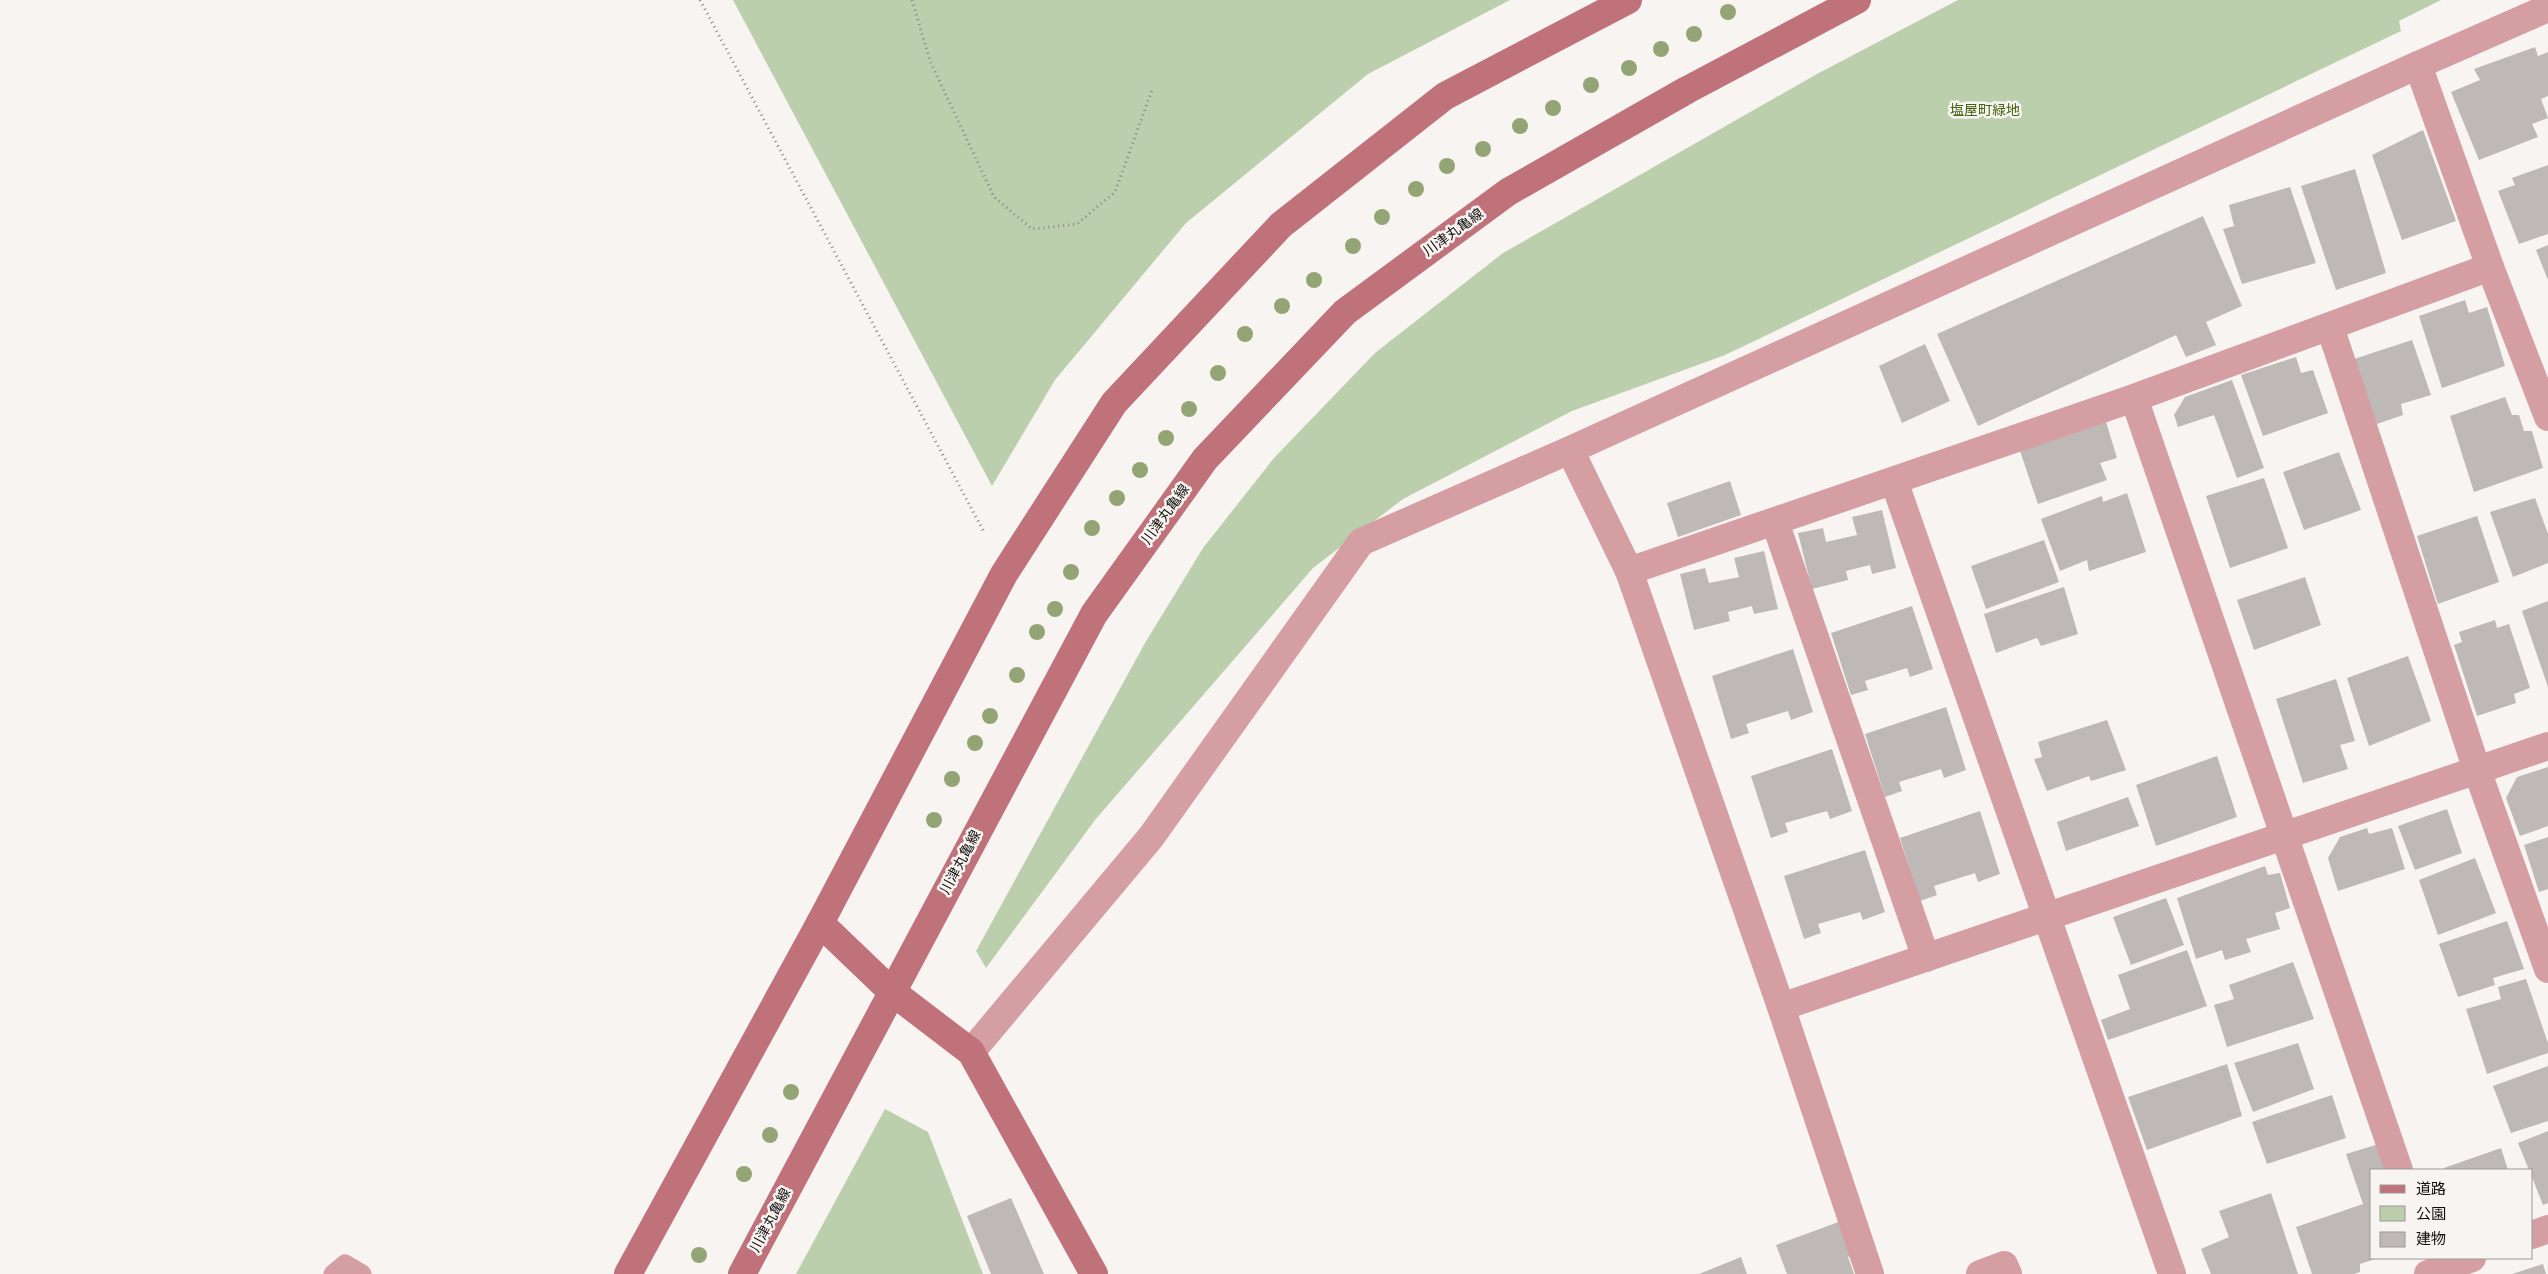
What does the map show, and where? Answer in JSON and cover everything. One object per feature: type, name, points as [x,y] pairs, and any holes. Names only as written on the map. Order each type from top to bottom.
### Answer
[{"type":"main road","points":[[628,1274],[820,923],[1004,574],[1114,403],[1281,225],[1445,96],[1628,0]]},
{"type":"main road","name":"川津丸亀線","points":[[742,1274],[891,990],[1094,614],[1205,459],[1345,312],[1508,192],[1687,90],[1856,0]]},
{"type":"main road","points":[[820,923],[891,990],[971,1052],[1094,1274]]},
{"type":"street","points":[[971,1052],[1151,837],[1361,542],[1570,450],[2418,65],[2548,8]]},
{"type":"street","points":[[2418,65],[2490,267],[2548,417]]},
{"type":"street","points":[[1629,571],[2134,398],[2490,267]]},
{"type":"street","points":[[2330,327],[2477,770],[2548,969]]},
{"type":"street","points":[[2134,398],[2398,1169]]},
{"type":"street","points":[[1570,450],[1629,571],[1781,1007],[1870,1274]]},
{"type":"street","points":[[1894,481],[2172,1274]]},
{"type":"street","points":[[1775,522],[1926,958]]},
{"type":"street","points":[[1781,1007],[2284,834],[2548,746]]},
{"type":"street","points":[[2533,1236],[2548,1229]]},
{"type":"street","points":[[2431,1270],[2469,1259]]},
{"type":"street","points":[[1980,1274],[2004,1265],[2008,1274]]},
{"type":"lane","points":[[333,1274],[345,1264],[362,1274]]},
{"type":"path","points":[[700,0],[984,532]]},
{"type":"path","points":[[912,0],[930,61],[994,197],[1032,230],[1077,224],[1115,192],[1152,90]]},
{"type":"green space","points":[[733,0],[1510,0],[1368,74],[1186,223],[1055,380],[992,486]]},
{"type":"green space","name":"塩屋町緑地","points":[[1958,0],[2441,0],[2399,21],[2401,31],[1725,355],[1572,411],[1403,499],[1313,568],[1095,820],[986,968],[976,951],[1145,643],[1203,548],[1274,458],[1375,353],[1503,253],[1817,74]]},
{"type":"green space","points":[[885,1109],[928,1132],[983,1274],[796,1274]]},
{"type":"building","points":[[2535,47],[2538,56],[2548,52],[2548,96],[2541,99],[2548,118],[2532,124],[2538,137],[2479,160],[2451,92],[2480,80],[2474,69]]},
{"type":"building","points":[[2423,130],[2456,221],[2402,240],[2372,155]]},
{"type":"building","points":[[2548,165],[2548,234],[2519,244],[2498,191],[2515,185],[2512,178]]},
{"type":"building","points":[[2355,169],[2386,273],[2336,290],[2301,186]]},
{"type":"building","points":[[2290,187],[2316,263],[2242,284],[2223,229],[2234,226],[2229,205]]},
{"type":"building","points":[[2203,216],[2242,306],[2206,322],[2216,345],[2186,357],[2176,335],[1978,426],[1937,334]]},
{"type":"building","points":[[2548,245],[2548,280],[2536,250]]},
{"type":"building","points":[[2465,300],[2469,313],[2487,307],[2505,366],[2442,388],[2419,316]]},
{"type":"building","points":[[2412,340],[2431,395],[2401,404],[2403,415],[2374,425],[2351,360]]},
{"type":"building","points":[[1925,344],[1950,401],[1902,423],[1879,366]]},
{"type":"building","points":[[2296,357],[2301,373],[2313,370],[2328,413],[2263,436],[2241,375]]},
{"type":"building","points":[[2232,380],[2264,468],[2237,478],[2214,415],[2178,427],[2174,415],[2185,397]]},
{"type":"building","points":[[2505,397],[2512,415],[2519,415],[2524,431],[2532,431],[2543,468],[2474,492],[2450,416]]},
{"type":"building","points":[[2106,422],[2117,458],[2100,463],[2107,480],[2038,504],[2020,451]]},
{"type":"building","points":[[2339,452],[2361,510],[2304,530],[2283,472]]},
{"type":"building","points":[[2264,478],[2288,548],[2230,568],[2206,496]]},
{"type":"building","points":[[1730,481],[1741,515],[1678,537],[1667,503]]},
{"type":"building","points":[[2127,493],[2146,552],[2089,571],[2087,560],[2060,571],[2041,519],[2102,496],[2103,502]]},
{"type":"building","points":[[2535,498],[2548,534],[2548,563],[2513,577],[2490,512]]},
{"type":"building","points":[[1882,510],[1896,568],[1872,574],[1870,565],[1846,571],[1848,580],[1812,589],[1798,533],[1823,528],[1826,542],[1857,535],[1852,517]]},
{"type":"building","points":[[2477,516],[2499,582],[2438,604],[2417,536]]},
{"type":"building","points":[[2044,540],[2059,582],[1986,609],[1971,566]]},
{"type":"building","points":[[1764,551],[1778,609],[1754,614],[1752,606],[1728,612],[1730,621],[1694,630],[1680,574],[1705,568],[1709,583],[1739,577],[1734,558]]},
{"type":"building","points":[[2305,577],[2321,625],[2254,650],[2237,600]]},
{"type":"building","points":[[2064,587],[2078,634],[2041,646],[2037,638],[1996,653],[1984,614]]},
{"type":"building","points":[[2548,601],[2548,687],[2522,611]]},
{"type":"building","points":[[1912,606],[1933,669],[1910,677],[1907,668],[1865,681],[1868,690],[1851,695],[1831,633]]},
{"type":"building","points":[[2495,620],[2497,628],[2509,624],[2530,688],[2514,694],[2516,703],[2477,716],[2454,645],[2462,642],[2459,632]]},
{"type":"building","points":[[1793,649],[1813,712],[1791,720],[1788,711],[1746,724],[1749,733],[1731,739],[1712,676]]},
{"type":"building","points":[[2408,656],[2431,721],[2369,746],[2347,678]]},
{"type":"building","points":[[2336,679],[2355,741],[2340,745],[2348,769],[2303,783],[2276,699]]},
{"type":"building","points":[[1946,707],[1966,770],[1944,778],[1941,769],[1899,782],[1902,791],[1885,797],[1865,734]]},
{"type":"building","points":[[2107,720],[2126,770],[2091,781],[2089,776],[2047,791],[2034,759],[2042,757],[2038,742]]},
{"type":"building","points":[[1832,749],[1852,811],[1830,819],[1827,811],[1785,823],[1788,832],[1771,838],[1751,776]]},
{"type":"building","points":[[2217,756],[2237,817],[2156,846],[2136,785]]},
{"type":"building","points":[[2548,767],[2548,826],[2520,836],[2506,798],[2517,777]]},
{"type":"building","points":[[2128,797],[2139,826],[2066,851],[2057,822]]},
{"type":"building","points":[[2447,809],[2462,853],[2415,870],[2398,826]]},
{"type":"building","points":[[1980,811],[2000,874],[1978,882],[1975,873],[1934,886],[1937,895],[1920,901],[1900,838]]},
{"type":"building","points":[[2367,828],[2369,834],[2392,828],[2405,869],[2338,891],[2328,858],[2340,837]]},
{"type":"building","points":[[2548,837],[2548,889],[2539,892],[2524,845]]},
{"type":"building","points":[[1865,850],[1885,912],[1863,920],[1860,912],[1818,924],[1821,933],[1804,939],[1784,876]]},
{"type":"building","points":[[2475,858],[2496,913],[2438,935],[2419,880]]},
{"type":"building","points":[[2265,866],[2268,875],[2280,873],[2290,908],[2275,913],[2280,929],[2246,939],[2251,952],[2225,960],[2222,950],[2196,959],[2177,898]]},
{"type":"building","points":[[2166,898],[2184,945],[2131,965],[2113,917]]},
{"type":"building","points":[[2507,921],[2524,969],[2493,978],[2495,985],[2458,997],[2439,944]]},
{"type":"building","points":[[2187,950],[2207,1006],[2108,1040],[2101,1020],[2130,1009],[2118,975]]},
{"type":"building","points":[[2293,962],[2314,1019],[2227,1047],[2214,1005],[2234,999],[2229,985]]},
{"type":"building","points":[[2526,979],[2548,1043],[2548,1053],[2487,1074],[2466,1009],[2501,999],[2498,987]]},
{"type":"building","points":[[2298,1043],[2314,1089],[2253,1112],[2234,1063]]},
{"type":"building","points":[[2227,1064],[2242,1116],[2147,1150],[2128,1097]]},
{"type":"building","points":[[2548,1066],[2548,1121],[2511,1133],[2493,1086]]},
{"type":"building","points":[[2332,1095],[2346,1138],[2267,1164],[2252,1122]]},
{"type":"building","points":[[2548,1131],[2548,1203],[2543,1205],[2533,1180],[2533,1169],[2529,1169],[2518,1143]]},
{"type":"building","points":[[2379,1144],[2388,1169],[2370,1169],[2370,1259],[2375,1259],[2360,1264],[2360,1272],[2354,1274],[2312,1274],[2296,1227],[2363,1204],[2346,1154]]},
{"type":"building","points":[[2501,1148],[2508,1169],[2444,1169]]},
{"type":"building","points":[[2271,1193],[2298,1274],[2211,1274],[2201,1249],[2229,1237],[2219,1211]]},
{"type":"building","points":[[1011,1198],[1044,1274],[991,1274],[967,1216]]},
{"type":"building","points":[[1844,1220],[1856,1254],[1848,1257],[1854,1274],[1787,1274],[1776,1245]]},
{"type":"building","points":[[1741,1257],[1747,1274],[1699,1274]]},
{"type":"building","points":[[2543,1264],[2546,1274],[2512,1274]]}]
